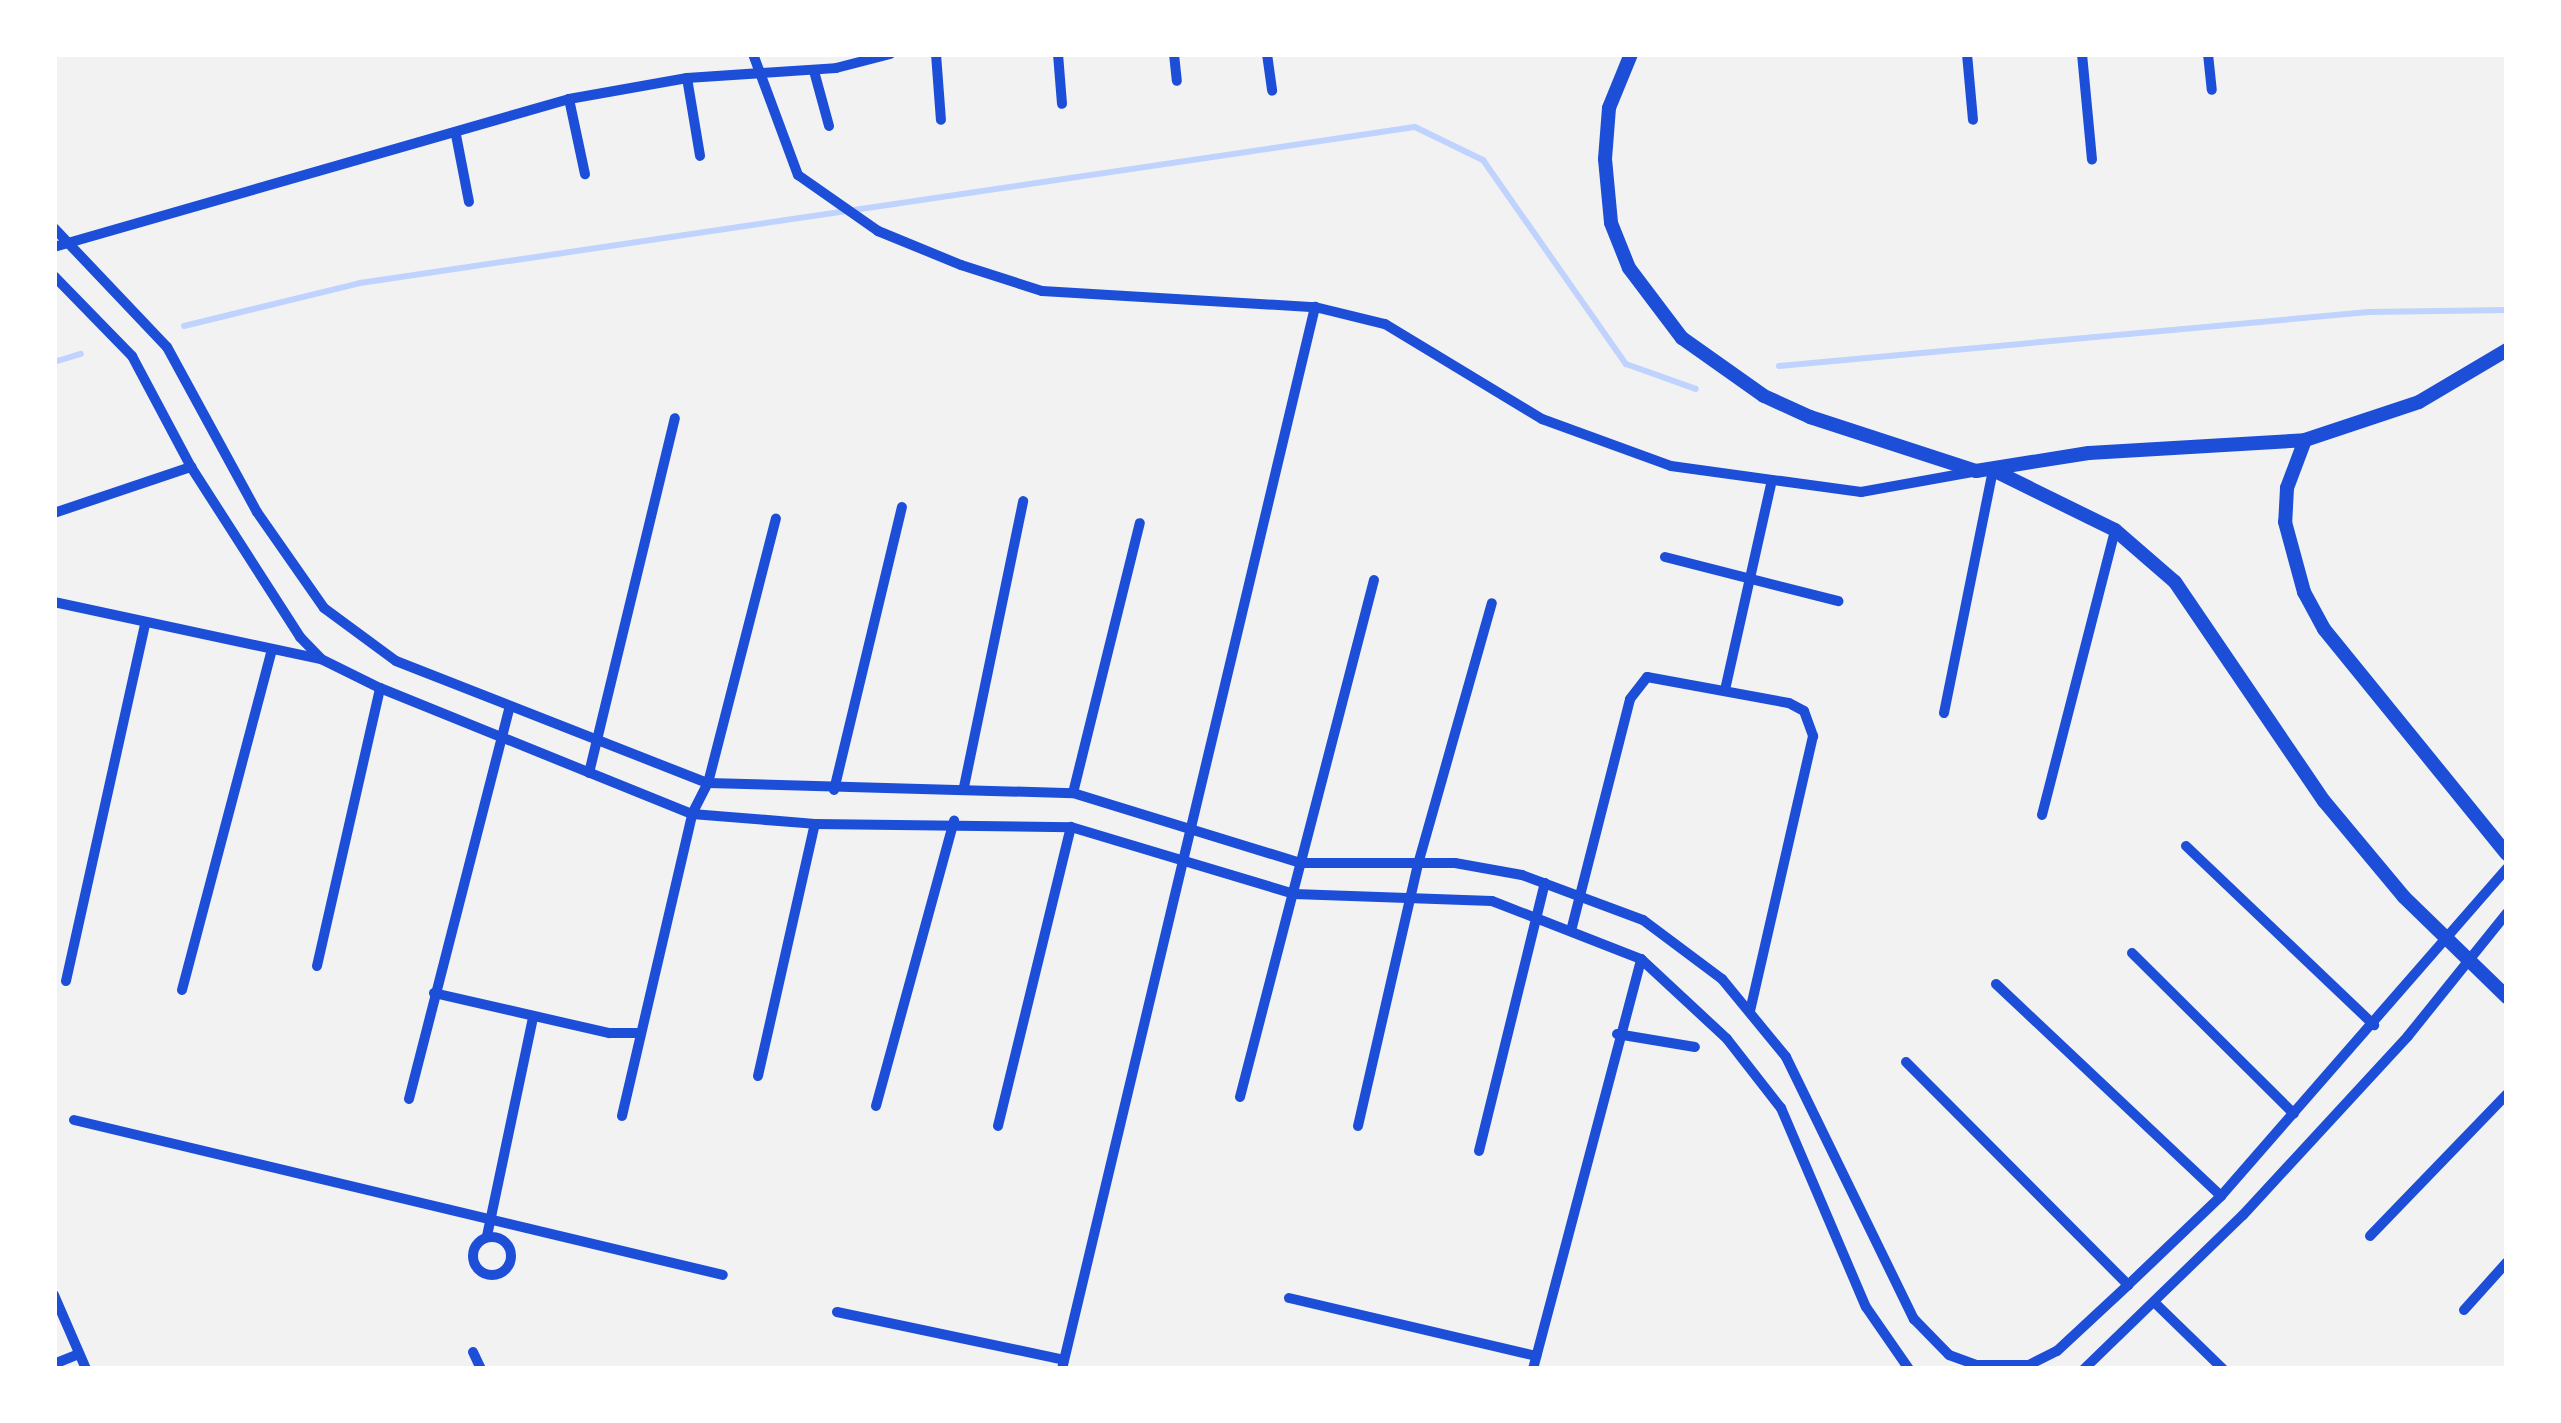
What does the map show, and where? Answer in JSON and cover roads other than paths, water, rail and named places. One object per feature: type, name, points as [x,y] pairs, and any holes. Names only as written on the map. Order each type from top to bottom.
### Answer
[{"type":"street","points":[[753,54],[798,176],[878,231],[1042,291],[1316,308],[1385,325],[1542,419],[1604,446],[1771,485],[1861,492],[2089,453],[2305,440],[2419,402],[2507,350]]},
{"type":"street","points":[[831,54],[836,68]]},
{"type":"street","points":[[61,245],[457,135],[569,99],[687,78],[836,68],[890,54]]},
{"type":"street","points":[[936,54],[941,119]]},
{"type":"street","points":[[1058,54],[1063,104]]},
{"type":"street","points":[[1174,54],[1177,81]]},
{"type":"street","points":[[1267,54],[1272,91]]},
{"type":"street","points":[[1631,54],[1609,108],[1611,224],[1629,268],[1682,338],[1764,396],[1976,471]]},
{"type":"street","points":[[1966,54],[1973,120]]},
{"type":"street","points":[[2082,54],[2092,160]]},
{"type":"street","points":[[2207,54],[2212,90]]},
{"type":"street","points":[[814,71],[829,126]]},
{"type":"street","points":[[687,78],[700,156]]},
{"type":"street","points":[[569,99],[586,175]]},
{"type":"street","points":[[457,135],[469,202]]},
{"type":"street","points":[[54,228],[61,245],[150,324],[257,512],[343,628],[396,661],[596,745],[708,783],[1073,793],[1194,824],[1301,863],[1418,864],[1545,883],[1579,892],[1684,947],[1750,1010],[1815,1103],[1894,1282],[1931,1342],[1976,1365],[2030,1368],[2057,1351],[2128,1285],[2221,1196],[2448,943],[2507,868]]},
{"type":"street","points":[[54,276],[132,356],[191,466],[322,659]]},
{"type":"street","points":[[837,1312],[1063,1365],[1189,856],[1316,308]]},
{"type":"street","points":[[160,401],[188,388]]},
{"type":"street","points":[[589,772],[675,418]]},
{"type":"street","points":[[2305,440],[2287,488],[2285,522],[2304,592],[2324,629],[2507,854]]},
{"type":"street","points":[[54,513],[191,466]]},
{"type":"street","points":[[1993,470],[2115,530],[2175,582],[2324,800],[2448,943],[2507,997]]},
{"type":"street","points":[[1944,713],[1993,470]]},
{"type":"street","points":[[1725,690],[1771,485]]},
{"type":"street","points":[[964,787],[1023,501]]},
{"type":"street","points":[[834,790],[902,507]]},
{"type":"street","points":[[622,1116],[692,814],[708,783],[776,520]]},
{"type":"street","points":[[1073,793],[1140,523]]},
{"type":"street","points":[[2042,815],[2115,530]]},
{"type":"street","points":[[1665,557],[1838,601]]},
{"type":"street","points":[[1240,1097],[1374,580]]},
{"type":"street","points":[[54,602],[145,626],[322,659],[380,688],[692,814],[815,824],[954,820],[1071,827],[1189,856],[1294,894],[1492,901],[1572,927],[1641,959],[1727,1039],[1781,1108],[1866,1307],[1909,1369]]},
{"type":"street","points":[[1358,1126],[1418,864],[1492,603]]},
{"type":"street","points":[[66,980],[145,626]]},
{"type":"street","points":[[182,990],[271,652]]},
{"type":"street","points":[[1572,927],[1636,688],[1664,676],[1804,711],[1814,736],[1750,1010]]},
{"type":"street","points":[[317,966],[380,688]]},
{"type":"street","points":[[409,1100],[510,707]]},
{"type":"street","points":[[876,1106],[954,820]]},
{"type":"street","points":[[758,1076],[815,824]]},
{"type":"street","points":[[998,1126],[1071,827]]},
{"type":"street","points":[[2186,846],[2374,1025]]},
{"type":"street","points":[[1479,1151],[1545,883]]},
{"type":"street","points":[[2084,1369],[2331,1120],[2507,913]]},
{"type":"street","points":[[2132,952],[2294,1114]]},
{"type":"street","points":[[1289,1298],[1534,1363],[1617,1034],[1641,959]]},
{"type":"street","points":[[1996,984],[2221,1196]]},
{"type":"street","points":[[434,993],[533,1017],[638,1033]]},
{"type":"street","points":[[488,1236],[533,1017]]},
{"type":"street","points":[[1617,1034],[1695,1047]]},
{"type":"street","points":[[1906,1062],[2128,1285]]},
{"type":"street","points":[[2370,1236],[2507,1094]]},
{"type":"street","points":[[74,1120],[723,1275]]},
{"type":"street","points":[[2464,1310],[2507,1262]]},
{"type":"street","points":[[54,1295],[86,1369]]},
{"type":"street","points":[[2154,1303],[2223,1369]]},
{"type":"street","points":[[473,1352],[481,1369]]},
{"type":"street","points":[[54,1364],[79,1354]]},
{"type":"waterway","points":[[184,326],[360,283],[1415,127],[1483,160],[1626,364],[1696,389]]},
{"type":"waterway","points":[[1779,366],[2369,312],[2507,310]]},
{"type":"waterway","points":[[54,362],[81,354]]}]
